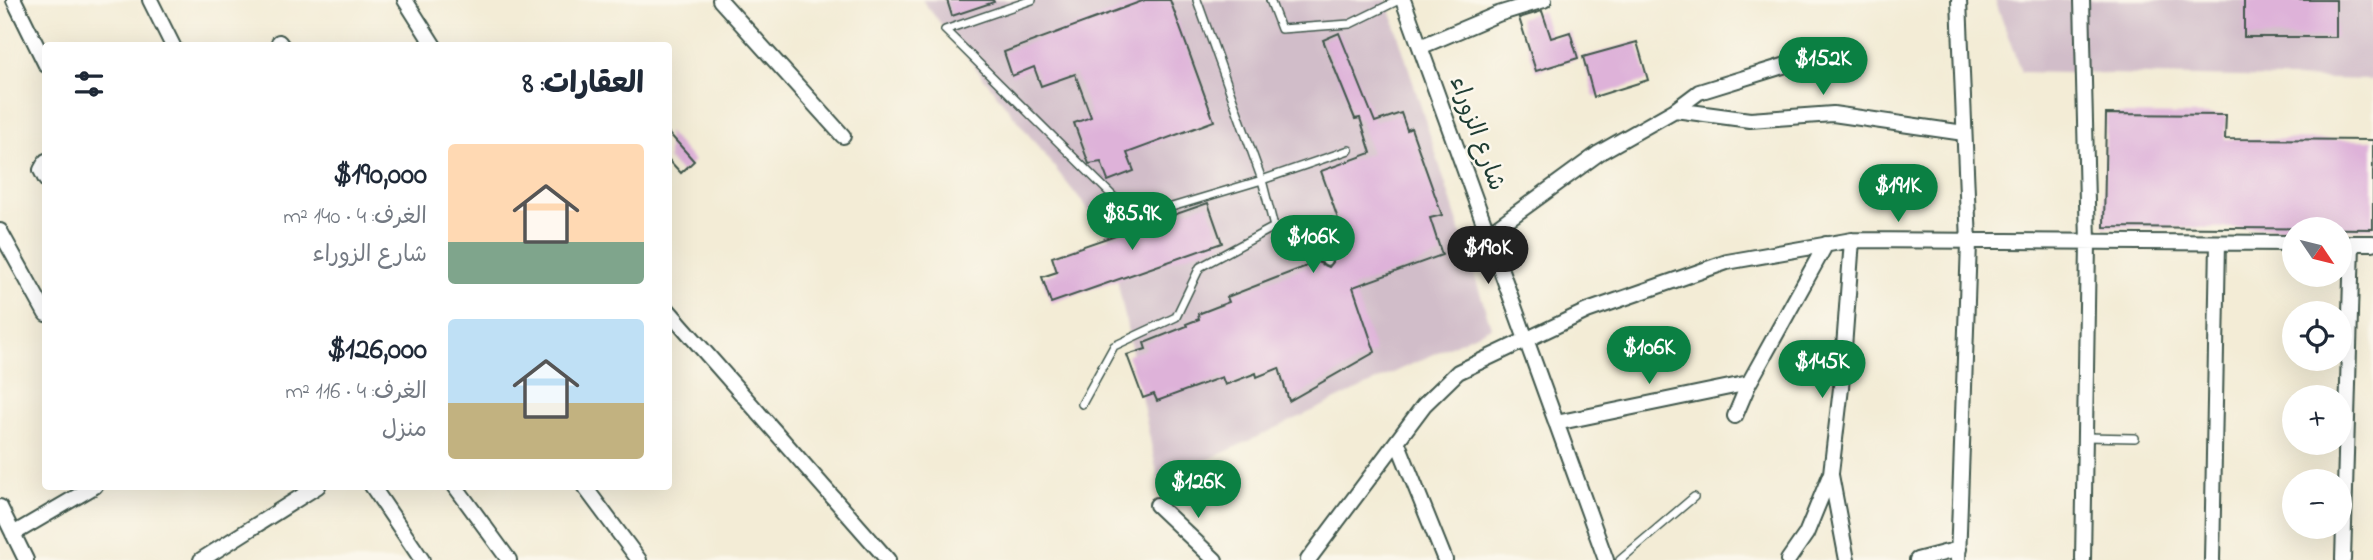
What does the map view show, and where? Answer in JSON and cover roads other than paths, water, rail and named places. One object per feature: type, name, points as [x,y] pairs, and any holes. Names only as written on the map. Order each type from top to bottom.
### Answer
[{"type":"street","points":[[14,0],[42,57]]},
{"type":"street","points":[[150,0],[171,42]]},
{"type":"street","points":[[405,0],[431,42]]},
{"type":"street","points":[[720,0],[843,136]]},
{"type":"street","name":"شارع الزوراء","points":[[1401,0],[1606,560]]},
{"type":"street","points":[[1420,47],[1499,14],[1544,0]]},
{"type":"street","points":[[1917,560],[1959,554],[1969,243],[1959,0]]},
{"type":"street","points":[[2082,0],[2088,243],[2083,560]]},
{"type":"street","points":[[1488,234],[1599,153],[1675,110],[1699,92],[1796,62]]},
{"type":"street","points":[[1675,110],[1750,120],[1833,114],[1965,134]]},
{"type":"street","points":[[0,231],[42,307]]},
{"type":"street","points":[[1788,560],[1806,534],[1831,473],[1841,388],[1852,240]]},
{"type":"street","points":[[1308,560],[1424,405],[1458,372],[1587,311],[1727,262],[1852,240],[1969,243],[2282,243]]},
{"type":"street","points":[[2212,560],[2218,243]]},
{"type":"street","points":[[2352,243],[2373,243]]},
{"type":"street","points":[[1735,416],[1749,383],[1826,244]]},
{"type":"street","points":[[2343,560],[2346,287]]},
{"type":"street","points":[[672,315],[888,560]]},
{"type":"street","points":[[1556,423],[1749,383]]},
{"type":"street","points":[[1397,441],[1445,560]]},
{"type":"street","points":[[1831,473],[1847,560]]},
{"type":"street","points":[[13,534],[88,490]]},
{"type":"street","points":[[201,560],[312,490]]},
{"type":"street","points":[[375,490],[422,560]]},
{"type":"street","points":[[458,490],[509,560]]},
{"type":"street","points":[[587,490],[639,560]]},
{"type":"street","points":[[1157,505],[1215,560]]},
{"type":"street","points":[[0,507],[26,560]]},
{"type":"lane","points":[[1032,0],[945,30],[1135,218],[1262,180],[1349,150]]},
{"type":"lane","points":[[1196,0],[1262,180],[1274,227],[1327,261]]},
{"type":"lane","points":[[1270,0],[1281,29],[1350,24],[1401,0]]},
{"type":"lane","points":[[1082,404],[1114,346],[1176,317],[1200,267],[1274,227]]},
{"type":"lane","points":[[2085,437],[2135,438]]},
{"type":"lane","points":[[1620,560],[1694,497]]}]
